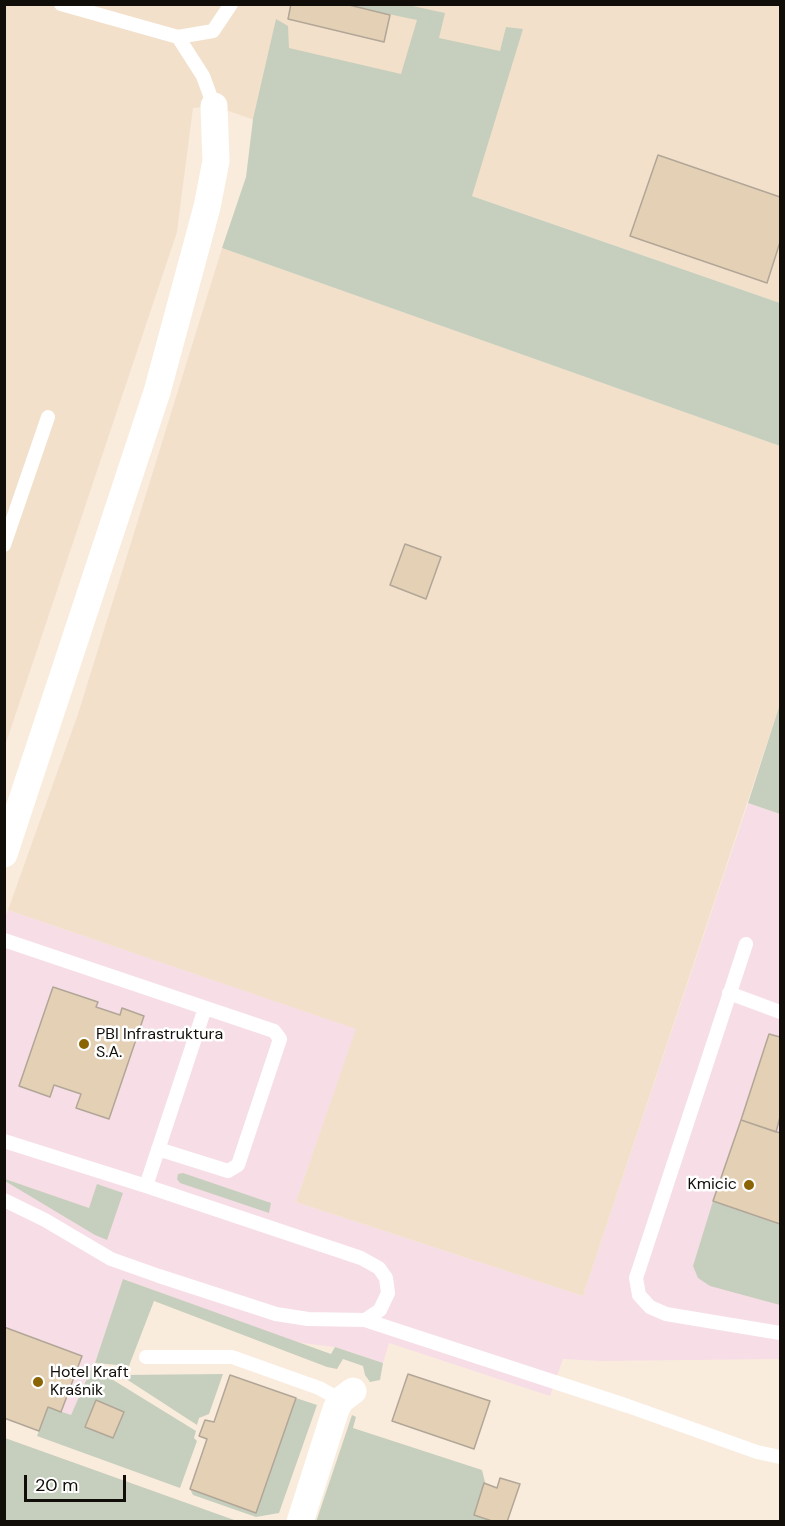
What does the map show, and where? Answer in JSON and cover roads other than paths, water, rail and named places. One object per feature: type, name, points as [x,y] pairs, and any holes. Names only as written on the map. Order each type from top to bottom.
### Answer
[{"type":"street","points":[[4,854],[157,392],[216,161],[214,106]]},
{"type":"street","points":[[300,1521],[336,1408],[347,1395]]},
{"type":"lane","points":[[61,4],[178,37],[213,31],[231,4]]},
{"type":"lane","points":[[178,37],[203,76],[214,106]]},
{"type":"lane","points":[[4,545],[48,417]]},
{"type":"lane","points":[[4,940],[274,1031],[280,1039],[238,1165],[228,1171],[158,1149]]},
{"type":"lane","points":[[746,944],[636,1278],[639,1295],[650,1307],[666,1314],[780,1333]]},
{"type":"lane","points":[[729,993],[780,1012]]},
{"type":"lane","points":[[146,1185],[205,1008]]},
{"type":"lane","points":[[4,1141],[146,1185],[361,1258],[379,1268],[386,1278],[388,1293],[380,1310],[365,1320]]},
{"type":"lane","points":[[6,1206],[45,1220],[111,1259],[276,1314],[308,1319],[365,1320],[628,1406],[757,1452],[780,1457]]},
{"type":"lane","points":[[146,1357],[232,1357],[319,1388],[347,1395]]},
{"type":"place","name":"PBI Infrastruktura S.A.","points":[[84,1044]]},
{"type":"place","name":"Kmicic","points":[[749,1185]]},
{"type":"place","name":"Hotel Kraft Kraśnik","points":[[38,1382]]}]
